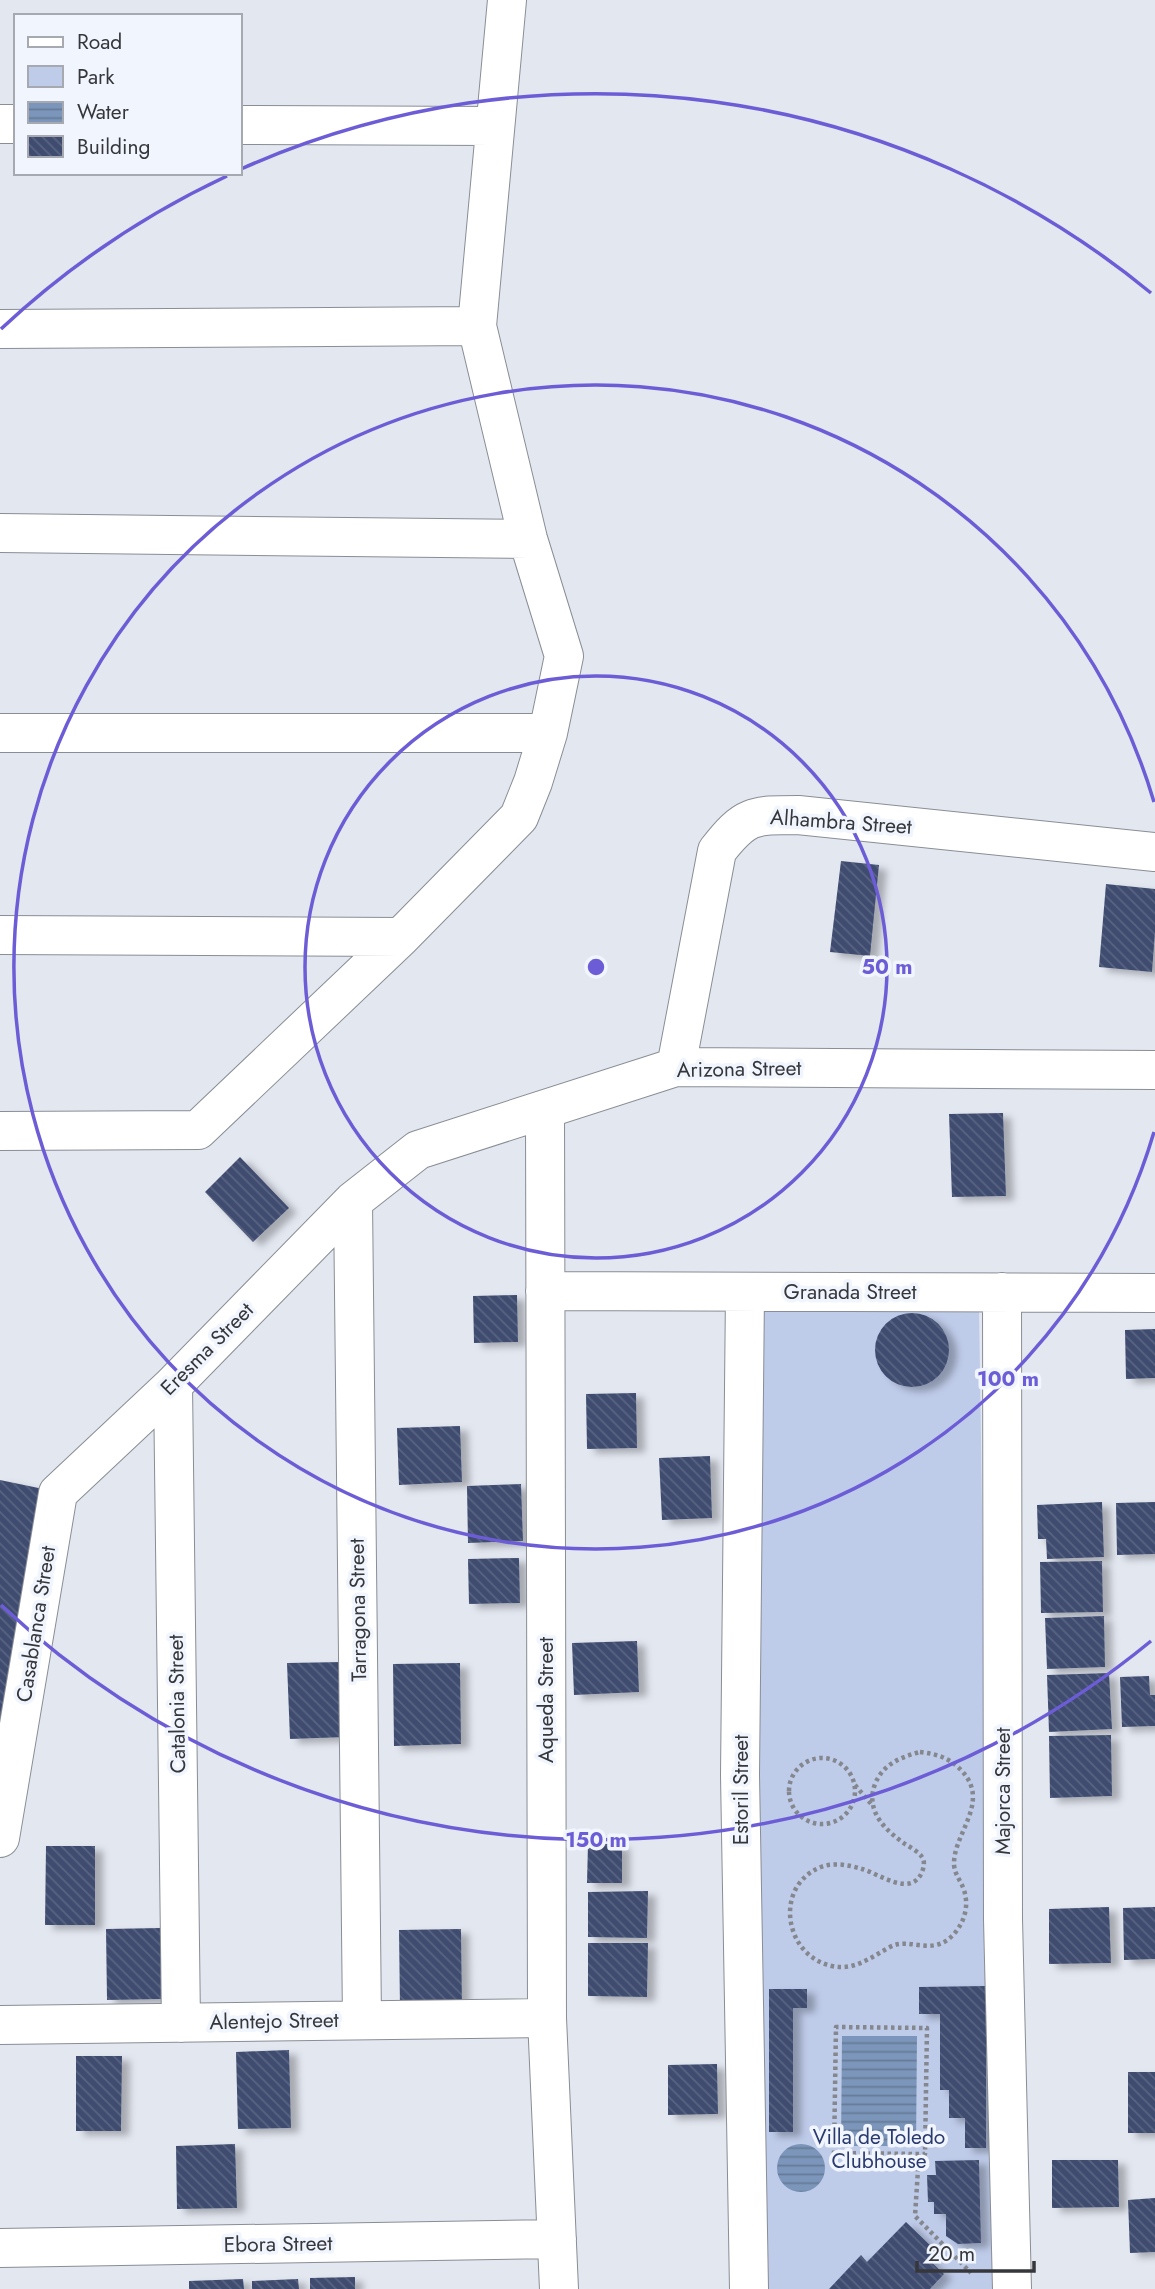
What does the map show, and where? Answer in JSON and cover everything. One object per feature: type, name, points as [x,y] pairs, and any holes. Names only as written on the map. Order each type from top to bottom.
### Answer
[{"type":"street","points":[[0,1131],[198,1130],[401,937],[519,817],[548,733],[564,656],[528,539],[477,326],[507,0]]},
{"type":"street","points":[[242,125],[494,126]]},
{"type":"street","points":[[0,329],[477,326]]},
{"type":"street","points":[[0,533],[528,539]]},
{"type":"street","points":[[0,733],[548,733]]},
{"type":"street","name":"Alhambra Street","points":[[676,1066],[717,851],[736,827],[761,815],[798,816],[1155,852]]},
{"type":"street","points":[[0,935],[401,937]]},
{"type":"street","name":"Arizona Street","points":[[353,1201],[418,1150],[676,1066],[1155,1070]]},
{"type":"street","name":"Aqueda Street","points":[[545,1110],[547,2018],[559,2289]]},
{"type":"street","name":"Eresma Street","points":[[58,1493],[173,1385],[353,1201]]},
{"type":"street","name":"Tarragona Street","points":[[353,1201],[362,2020]]},
{"type":"street","name":"Granada Street","points":[[545,1291],[1155,1293]]},
{"type":"street","name":"Estoril Street","points":[[745,1292],[740,1775],[749,2289]]},
{"type":"street","name":"Majorca Street","points":[[995,2284],[1003,1919],[1002,1293]]},
{"type":"street","name":"Catalonia Street","points":[[173,1385],[181,2023]]},
{"type":"street","name":"Casablanca Street","points":[[0,1838],[58,1493]]},
{"type":"street","name":"Alentejo Street","points":[[0,2025],[547,2018]]},
{"type":"street","name":"Ebora Street","points":[[0,2248],[557,2239]]},
{"type":"path","points":[[854,1784],[855,1795],[845,1815],[825,1824],[804,1819],[796,1811],[789,1790],[791,1779],[804,1763],[814,1759],[835,1760],[844,1766],[885,1828],[922,1857],[924,1864],[918,1880],[910,1885],[900,1884],[848,1865],[819,1868],[805,1878],[795,1892],[790,1909],[791,1926],[797,1942],[808,1955],[822,1964],[839,1967],[856,1965],[898,1944],[925,1947],[939,1944],[952,1937],[966,1914],[967,1901],[954,1866],[972,1807],[972,1789],[964,1773],[937,1754],[920,1752],[903,1756],[888,1765],[877,1778],[871,1794],[872,1805]]},
{"type":"path","points":[[836,2027],[927,2028],[925,2154],[919,2154],[834,2153],[836,2027]]},
{"type":"path","points":[[919,2154],[915,2216],[995,2284]]},
{"type":"green space","name":"Villa de Toledo Clubhouse","points":[[979,1306],[998,2289],[764,2289],[756,1307]]},
{"type":"water","points":[[842,2036],[917,2036],[916,2146],[841,2146]]},
{"type":"water","points":[[801,2144],[818,2151],[825,2168],[818,2185],[801,2192],[784,2185],[777,2168],[784,2151]]},
{"type":"building","points":[[841,861],[879,865],[870,956],[830,952]]},
{"type":"building","points":[[1106,884],[1155,889],[1152,972],[1099,967]]},
{"type":"building","points":[[1003,1113],[1006,1196],[952,1197],[949,1114]]},
{"type":"building","points":[[240,1157],[289,1208],[253,1242],[205,1192]]},
{"type":"building","points":[[517,1295],[518,1342],[474,1343],[473,1296]]},
{"type":"building","points":[[905,1313],[919,1313],[933,1319],[943,1329],[949,1350],[943,1371],[933,1381],[919,1387],[905,1387],[891,1381],[881,1371],[875,1357],[875,1343],[881,1329],[891,1319]]},
{"type":"building","points":[[1155,1329],[1155,1378],[1126,1379],[1125,1330]]},
{"type":"building","points":[[636,1393],[637,1448],[587,1449],[586,1394]]},
{"type":"building","points":[[460,1426],[462,1482],[399,1485],[397,1428]]},
{"type":"building","points":[[710,1456],[712,1518],[662,1520],[659,1458]]},
{"type":"building","points":[[0,1480],[48,1490],[0,1753]]},
{"type":"building","points":[[521,1484],[523,1541],[468,1543],[467,1486]]},
{"type":"building","points":[[1102,1502],[1104,1557],[1047,1559],[1046,1539],[1038,1539],[1037,1505]]},
{"type":"building","points":[[1155,1502],[1155,1554],[1117,1555],[1116,1503]]},
{"type":"building","points":[[519,1558],[520,1603],[469,1604],[468,1559]]},
{"type":"building","points":[[1102,1561],[1103,1612],[1041,1613],[1040,1562]]},
{"type":"building","points":[[1104,1616],[1105,1667],[1047,1669],[1045,1618]]},
{"type":"building","points":[[637,1641],[639,1692],[574,1695],[572,1643]]},
{"type":"building","points":[[343,1662],[346,1737],[290,1739],[287,1663]]},
{"type":"building","points":[[460,1663],[461,1744],[394,1746],[393,1664]]},
{"type":"building","points":[[1109,1673],[1112,1729],[1049,1732],[1047,1675]]},
{"type":"building","points":[[1149,1676],[1150,1695],[1155,1695],[1155,1726],[1122,1727],[1120,1677]]},
{"type":"building","points":[[1111,1735],[1112,1796],[1050,1798],[1049,1736]]},
{"type":"building","points":[[588,1844],[622,1844],[622,1883],[587,1883]]},
{"type":"building","points":[[46,1846],[95,1846],[95,1925],[45,1925]]},
{"type":"building","points":[[648,1891],[647,1938],[588,1937],[588,1892]]},
{"type":"building","points":[[1109,1907],[1111,1963],[1049,1964],[1049,1909]]},
{"type":"building","points":[[1155,1907],[1155,1959],[1124,1960],[1123,1908]]},
{"type":"building","points":[[161,1928],[162,1999],[107,2000],[106,1929]]},
{"type":"building","points":[[461,1929],[462,2009],[400,2009],[399,1930]]},
{"type":"building","points":[[588,1943],[648,1943],[647,1997],[588,1996]]},
{"type":"building","points":[[986,1986],[986,2148],[965,2148],[965,2118],[949,2118],[949,2090],[940,2090],[940,2014],[919,2014],[919,1987]]},
{"type":"building","points":[[769,1989],[807,1989],[807,2008],[793,2008],[793,2132],[769,2132]]},
{"type":"building","points":[[289,2050],[291,2128],[238,2129],[236,2052]]},
{"type":"building","points":[[76,2056],[122,2056],[121,2131],[76,2131]]},
{"type":"building","points":[[717,2064],[718,2114],[668,2115],[668,2065]]},
{"type":"building","points":[[1128,2072],[1155,2072],[1155,2133],[1128,2133]]},
{"type":"building","points":[[235,2144],[237,2208],[177,2209],[176,2146]]},
{"type":"building","points":[[979,2160],[981,2243],[958,2244],[946,2236],[946,2214],[934,2214],[934,2202],[928,2202],[927,2175],[936,2175],[935,2161]]},
{"type":"building","points":[[1052,2160],[1118,2160],[1119,2207],[1052,2208]]},
{"type":"building","points":[[1155,2198],[1155,2252],[1130,2253],[1128,2200]]},
{"type":"building","points":[[906,2222],[935,2250],[927,2258],[944,2274],[930,2289],[829,2289],[861,2255],[867,2262]]},
{"type":"building","points":[[355,2277],[355,2289],[310,2289],[310,2278]]},
{"type":"building","points":[[243,2279],[244,2289],[189,2289],[189,2281]]},
{"type":"building","points":[[298,2279],[299,2289],[252,2289],[252,2281]]}]
